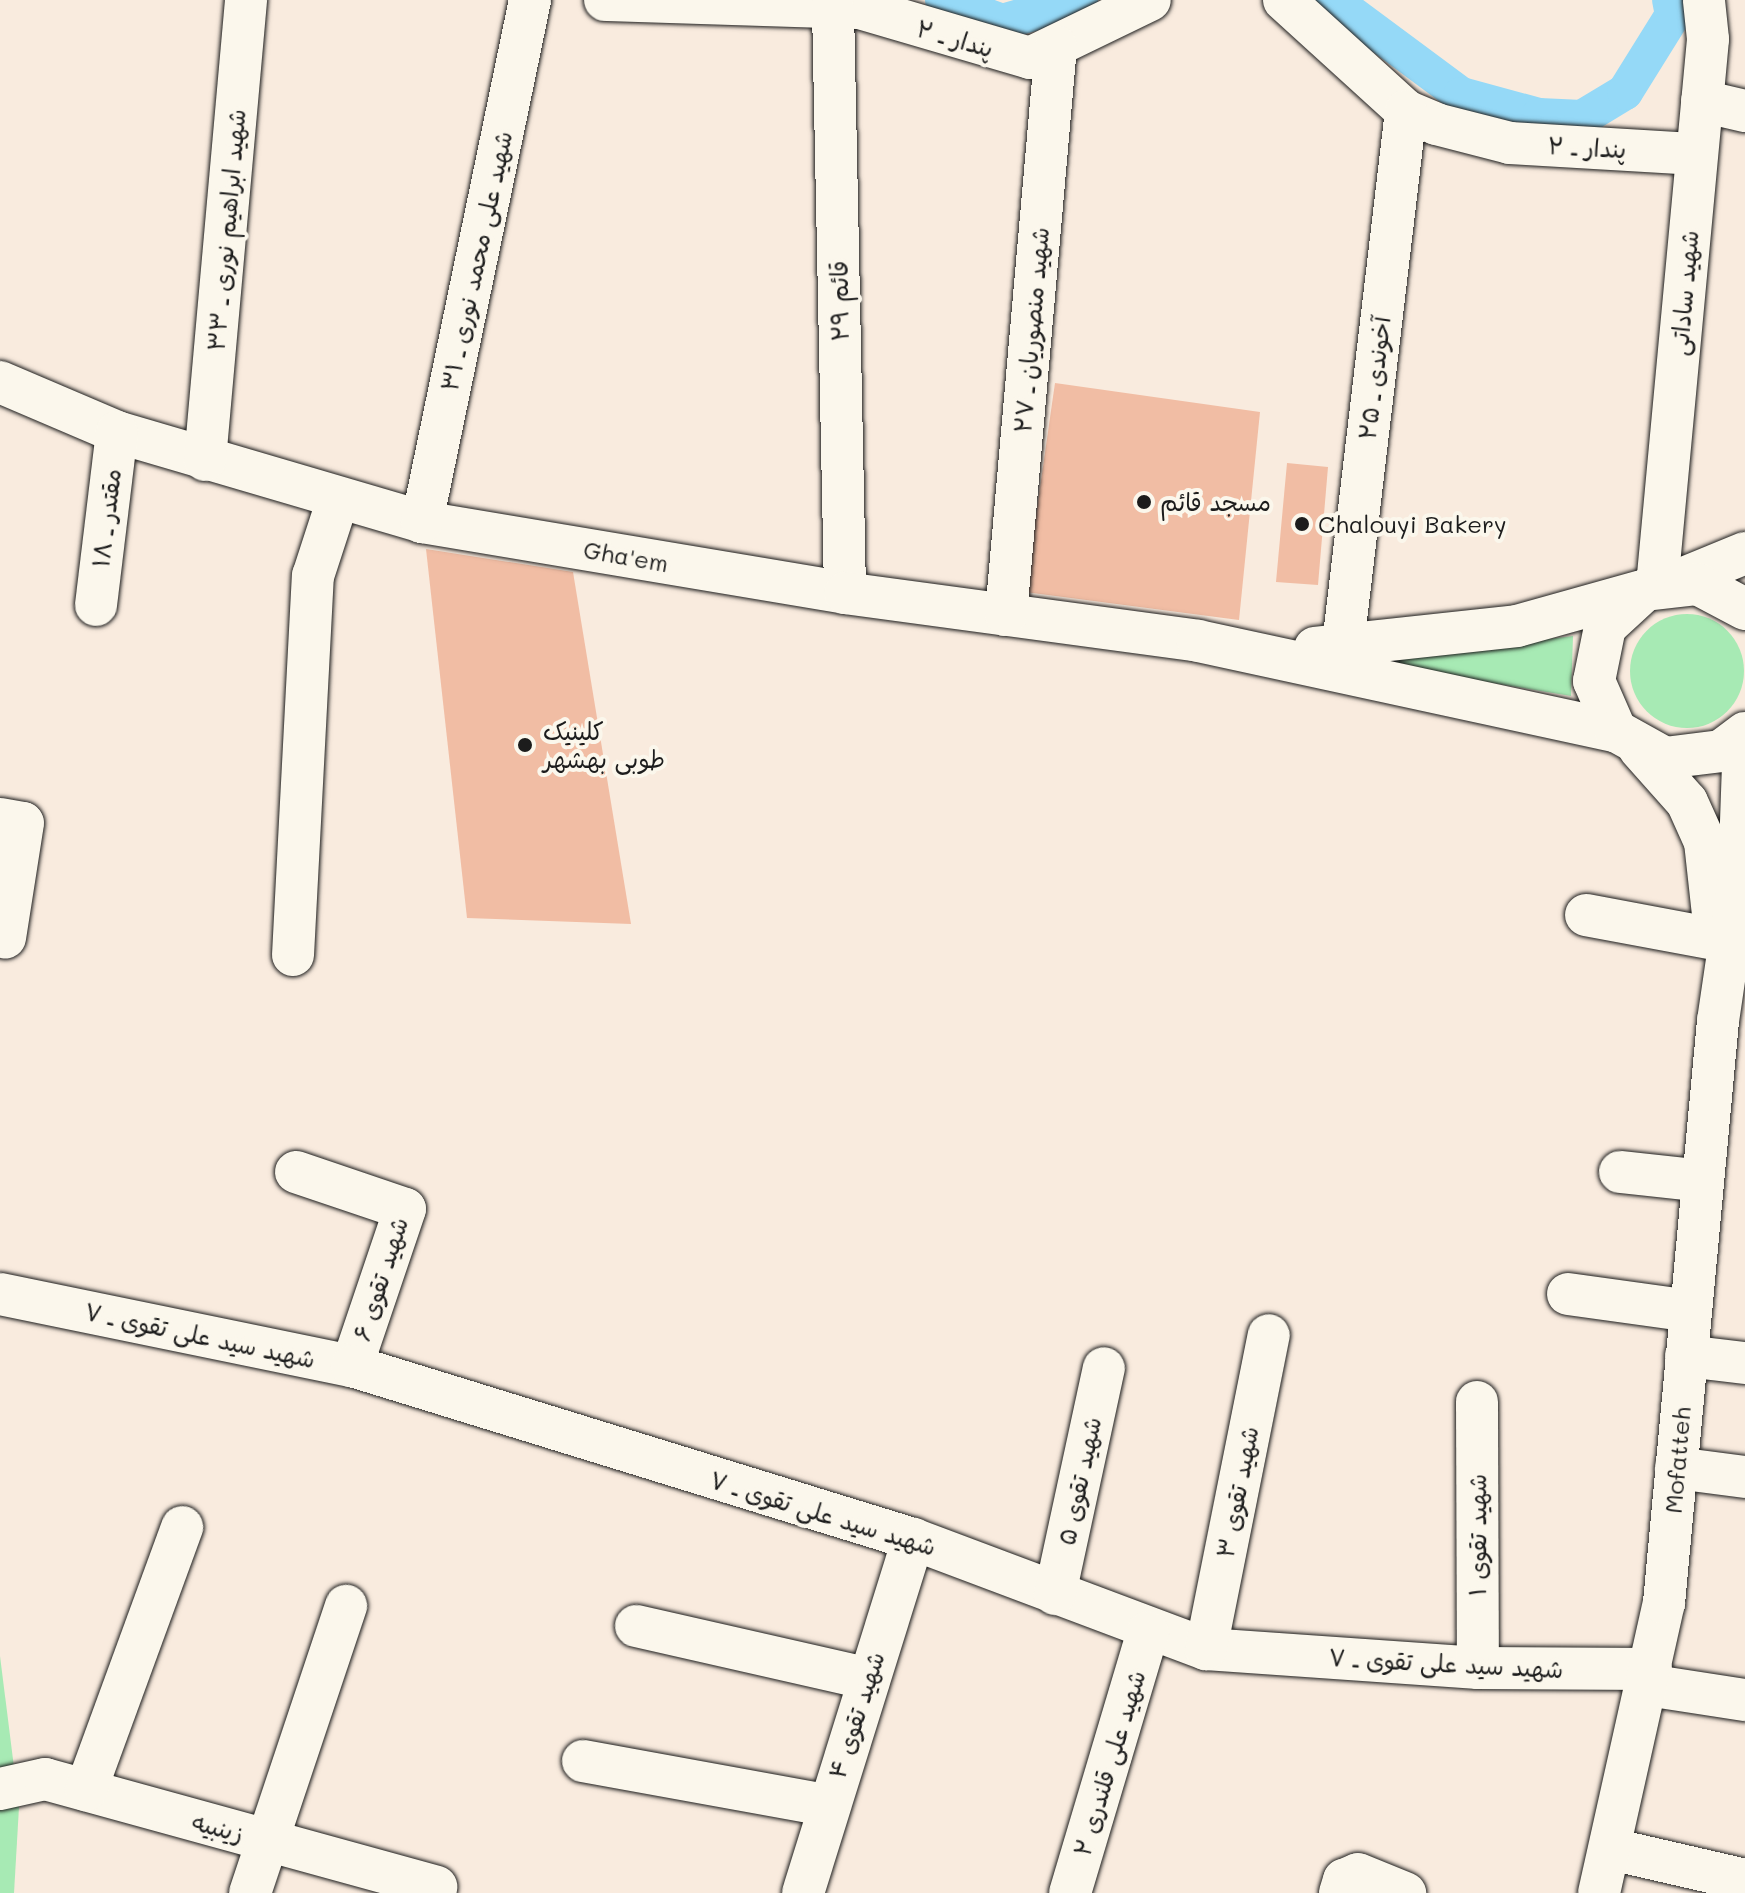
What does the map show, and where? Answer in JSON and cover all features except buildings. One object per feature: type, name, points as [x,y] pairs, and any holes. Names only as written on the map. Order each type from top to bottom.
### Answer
[{"type":"street","name":"شهید ابراهیم نوری ـ ۳۳","points":[[205,460],[246,0]]},
{"type":"street","name":"شهید علی محمد نوری ـ ۳۱","points":[[422,522],[530,0]]},
{"type":"street","name":"پندار ـ ۲","points":[[605,0],[860,8],[1030,58],[1150,0]]},
{"type":"street","name":"پندار ـ ۲","points":[[1284,0],[1406,111],[1510,143],[1697,154]]},
{"type":"street","name":"شهید ساداتی","points":[[1658,587],[1702,101],[1704,0]]},
{"type":"street","name":"قائم ۲۹","points":[[833,8],[845,593]]},
{"type":"street","name":"شهید منصوریان ـ ۲۷","points":[[1006,615],[1056,46]]},
{"type":"street","points":[[1702,101],[1745,111]]},
{"type":"street","name":"آخوندی ـ ۲۵","points":[[1343,645],[1406,111]]},
{"type":"street","name":"Gha'em","points":[[0,382],[117,432],[422,522],[845,593],[1270,654]]},
{"type":"street","name":"مقتدر ـ ۱۸","points":[[96,605],[117,432]]},
{"type":"street","points":[[293,955],[313,576],[338,499]]},
{"type":"street","points":[[1270,654],[1517,626],[1658,587],[1745,553]]},
{"type":"street","points":[[1718,1021],[1705,842],[1687,802],[1628,740],[1594,681],[1596,653],[1614,617],[1658,587],[1698,584],[1745,609]]},
{"type":"street","points":[[1270,654],[1628,740],[1694,759],[1744,734],[1742,877],[1718,1021]]},
{"type":"street","points":[[0,819],[23,823],[5,938]]},
{"type":"street","points":[[1586,915],[1714,939]]},
{"type":"street","name":"Mofatteh","points":[[1599,1893],[1649,1677],[1676,1468],[1718,1021]]},
{"type":"street","name":"شهید تقوی ۶","points":[[296,1172],[405,1209],[352,1366]]},
{"type":"street","points":[[1620,1172],[1703,1181]]},
{"type":"street","name":"شهید سید علی تقوی ـ ۷","points":[[0,1294],[352,1366],[913,1539],[1148,1632],[1206,1649],[1649,1677],[1745,1700]]},
{"type":"street","points":[[1568,1294],[1691,1311]]},
{"type":"street","name":"شهید تقوی ۳","points":[[1206,1649],[1269,1335]]},
{"type":"street","points":[[1686,1356],[1745,1363]]},
{"type":"street","name":"شهید تقوی ۵","points":[[1055,1594],[1104,1368]]},
{"type":"street","name":"شهید تقوی ۱","points":[[1477,1402],[1478,1668]]},
{"type":"street","points":[[1676,1468],[1745,1477]]},
{"type":"street","points":[[86,1790],[182,1527]]},
{"type":"street","name":"شهید تقوی ۴","points":[[803,1893],[826,1805],[913,1539]]},
{"type":"street","points":[[250,1893],[265,1840],[346,1606]]},
{"type":"street","points":[[636,1626],[869,1679]]},
{"type":"street","name":"شهید علی قلندری ۲","points":[[1070,1893],[1148,1632]]},
{"type":"street","points":[[583,1761],[826,1805]]},
{"type":"street","name":"زینبیه","points":[[0,1789],[45,1779],[436,1887]]},
{"type":"street","points":[[1611,1849],[1745,1880]]},
{"type":"street","points":[[1340,1893],[1344,1880],[1358,1874],[1405,1893]]},
{"type":"green space","points":[[1687,614],[1719,623],[1735,639],[1744,671],[1735,703],[1719,719],[1687,728],[1655,719],[1639,703],[1630,671],[1639,639],[1655,623]]},
{"type":"green space","points":[[1573,636],[1571,696],[1359,661]]},
{"type":"green space","points":[[0,1656],[19,1807],[14,1893],[0,1893]]},
{"type":"waterway","points":[[943,0],[1002,22],[1080,0]]},
{"type":"waterway","points":[[1333,0],[1461,95],[1539,116],[1582,118],[1625,92],[1673,15],[1670,0]]},
{"type":"place","name":"مسجد قائم","points":[[1144,502]]},
{"type":"place","name":"Chalouyi Bakery","points":[[1302,524]]},
{"type":"place","name":"کلینیک طوبی بهشهر","points":[[525,745]]}]
